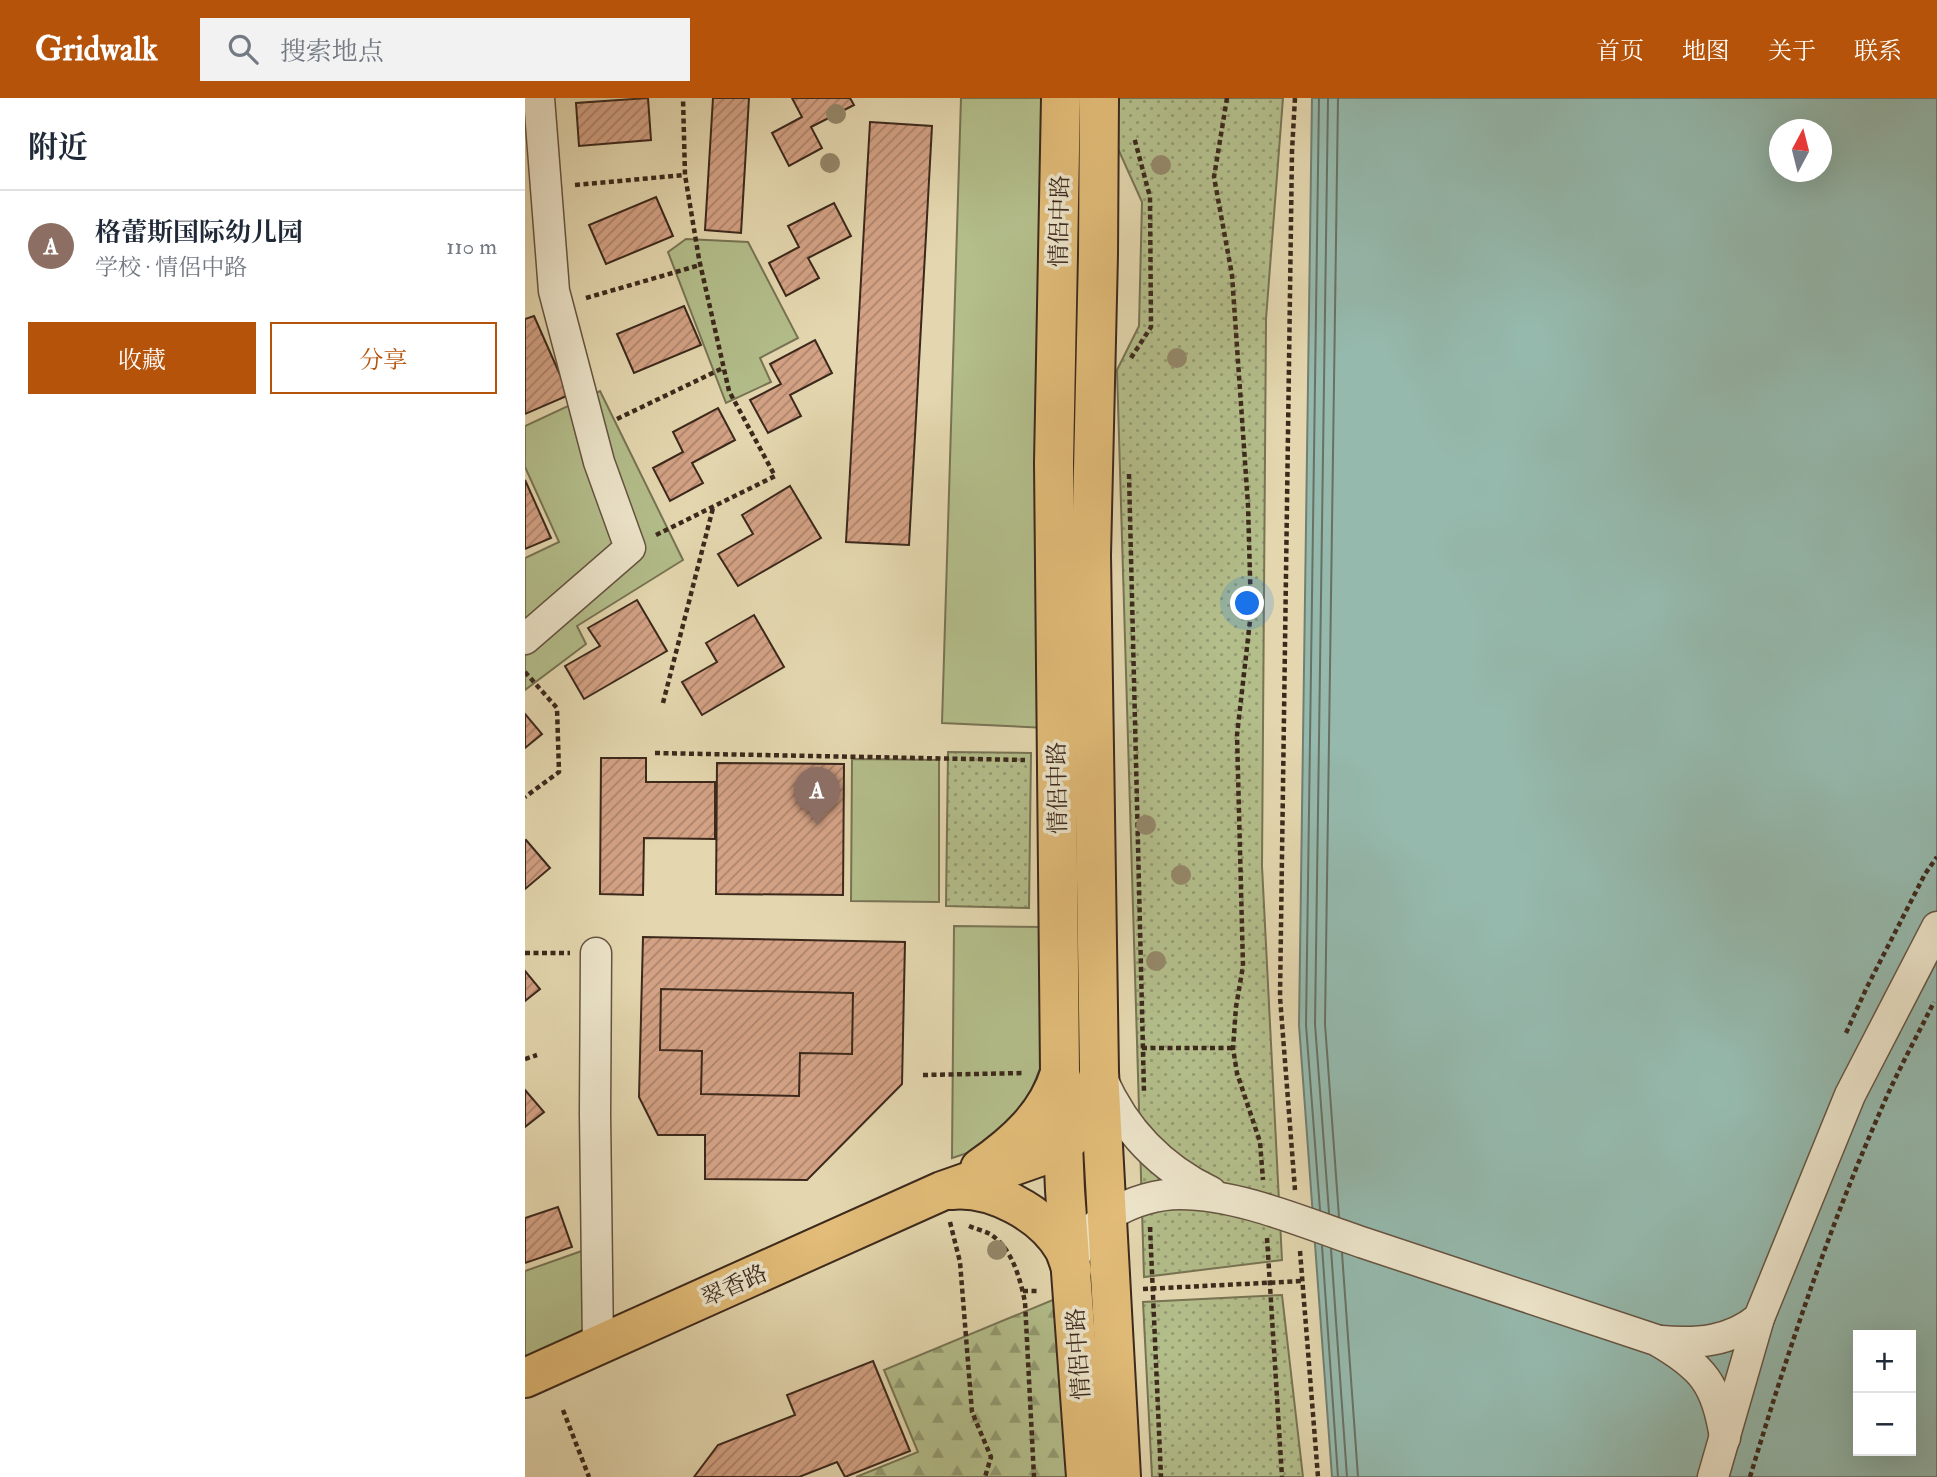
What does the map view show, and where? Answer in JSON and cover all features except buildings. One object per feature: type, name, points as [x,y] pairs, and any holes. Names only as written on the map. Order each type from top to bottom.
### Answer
[{"type":"main road","name":"情侶中路","points":[[1061,98],[1054,463],[1060,1073],[1065,1190],[1086,1477]]},
{"type":"main road","name":"情侶中路","points":[[1099,98],[1091,555],[1099,1072],[1102,1221],[1112,1289],[1121,1477]]},
{"type":"main road","points":[[948,1216],[984,1177],[1040,1158],[1063,1145],[1077,1132],[1093,1097],[1099,1072]]},
{"type":"main road","points":[[948,1216],[1047,1104],[1060,1073]]},
{"type":"main road","points":[[984,1177],[1024,1175],[1051,1182],[1065,1190],[1102,1221]]},
{"type":"main road","points":[[948,1216],[969,1190],[987,1193],[1017,1206],[1054,1236],[1064,1249],[1072,1280]]},
{"type":"main road","name":"翠香路","points":[[525,1378],[598,1346],[948,1216]]},
{"type":"street","points":[[525,639],[630,548],[600,462],[554,291],[539,98]]},
{"type":"street","points":[[1713,1477],[1759,1318],[1850,1095],[1937,927]]},
{"type":"street","points":[[596,953],[598,1346]]},
{"type":"street","points":[[1099,1072],[1123,1118],[1146,1146],[1189,1181],[1227,1199],[1298,1220],[1656,1340],[1687,1358],[1709,1382],[1721,1411],[1725,1437]]},
{"type":"street","points":[[1072,1280],[1077,1250],[1102,1221],[1148,1198],[1182,1194],[1227,1199]]},
{"type":"street","points":[[1656,1340],[1692,1344],[1723,1338],[1747,1329],[1759,1318]]},
{"type":"path","points":[[630,548],[775,476],[729,391],[723,368],[700,265],[685,175],[683,98]]},
{"type":"path","points":[[1227,98],[1214,177],[1232,275],[1248,505],[1251,612],[1237,735],[1243,966],[1235,1007],[1233,1048],[1237,1073],[1260,1142],[1282,1477]]},
{"type":"path","points":[[1295,98],[1292,151],[1280,997],[1318,1477]]},
{"type":"path","points":[[1127,364],[1151,327],[1150,197],[1133,133]]},
{"type":"path","points":[[546,187],[685,175]]},
{"type":"path","points":[[558,306],[700,265]]},
{"type":"path","points":[[591,431],[723,368]]},
{"type":"path","points":[[1129,473],[1144,1094]]},
{"type":"path","points":[[663,703],[714,507]]},
{"type":"path","points":[[525,672],[557,708],[559,772],[525,797]]},
{"type":"path","points":[[655,753],[1056,760]]},
{"type":"path","points":[[525,953],[596,953]]},
{"type":"path","points":[[1750,1477],[1839,1212],[1881,1110],[1937,997]]},
{"type":"path","points":[[1143,1048],[1233,1048]]},
{"type":"path","points":[[525,1059],[537,1055]]},
{"type":"path","points":[[1148,1198],[1161,1477]]},
{"type":"path","points":[[948,1216],[960,1262],[972,1412],[991,1457],[985,1477]]},
{"type":"path","points":[[966,1225],[990,1234],[1006,1250],[1023,1292],[1034,1477]]},
{"type":"path","points":[[1023,1292],[1072,1280]]},
{"type":"path","points":[[1112,1289],[1303,1281]]},
{"type":"path","points":[[563,1410],[589,1477]]},
{"type":"green space","points":[[961,98],[1062,98],[1047,728],[942,723]]},
{"type":"green space","points":[[1119,98],[1283,98],[1266,319],[1262,866],[1282,1260],[1144,1277],[1117,370],[1139,326],[1142,202],[1115,142]]},
{"type":"green space","points":[[686,239],[748,242],[798,338],[760,358],[771,382],[726,403],[668,252]]},
{"type":"green space","points":[[600,391],[683,560],[577,626],[586,644],[525,690],[525,558],[559,542],[525,467],[525,426]]},
{"type":"green space","points":[[948,752],[1031,753],[1029,908],[946,906]]},
{"type":"green space","points":[[852,759],[939,760],[939,902],[851,901]]},
{"type":"green space","points":[[954,926],[1044,927],[1041,1066],[1029,1096],[998,1143],[952,1158]]},
{"type":"green space","points":[[593,1247],[593,1337],[525,1364],[525,1271]]},
{"type":"green space","points":[[1282,1295],[1303,1477],[1152,1477],[1143,1302]]},
{"type":"green space","points":[[1060,1297],[1073,1477],[856,1477],[918,1452],[884,1370]]},
{"type":"water","points":[[1312,98],[1937,98],[1937,1477],[1332,1477],[1299,1025]]},
{"type":"place","name":"格蕾斯国际幼儿园","points":[[817,825]]}]
